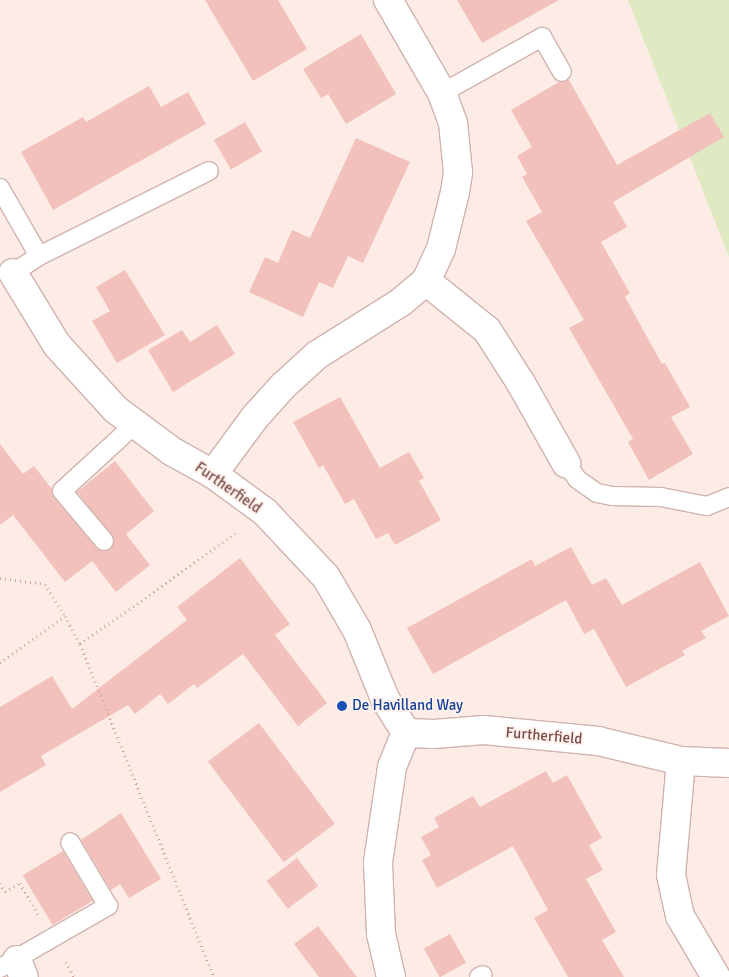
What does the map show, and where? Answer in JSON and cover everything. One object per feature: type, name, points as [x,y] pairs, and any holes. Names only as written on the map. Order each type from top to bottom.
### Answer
[{"type":"street","points":[[213,474],[255,417],[283,386],[317,355],[401,302],[426,281],[441,249],[458,172],[453,123],[442,93],[388,0]]},
{"type":"street","name":"Furtherfield","points":[[14,273],[56,345],[115,408],[173,452],[213,474],[265,512],[326,577],[357,630],[384,699],[406,733],[434,734],[484,730],[598,741],[681,761],[729,763]]},
{"type":"street","points":[[426,281],[487,330],[522,384],[566,463]]},
{"type":"street","points":[[391,977],[381,934],[378,862],[392,767],[406,733]]},
{"type":"street","points":[[681,761],[670,875],[680,916],[716,977]]},
{"type":"lane","points":[[442,93],[542,37],[562,72]]},
{"type":"lane","points":[[14,273],[39,256],[209,171]]},
{"type":"lane","points":[[0,188],[39,256]]},
{"type":"lane","points":[[104,541],[62,491],[135,424]]},
{"type":"lane","points":[[566,463],[577,479],[597,493],[622,496],[661,496],[707,506],[729,497]]},
{"type":"lane","points":[[14,968],[108,906],[70,842]]},
{"type":"path","points":[[80,644],[265,512]]},
{"type":"path","points":[[0,578],[45,584],[65,616],[80,644],[214,977]]},
{"type":"path","points":[[0,663],[65,616]]},
{"type":"green space","points":[[628,0],[729,0],[729,257]]},
{"type":"building","points":[[205,0],[278,0],[307,49],[253,81]]},
{"type":"building","points":[[457,0],[559,0],[482,43]]},
{"type":"building","points":[[361,34],[396,94],[346,124],[328,94],[321,98],[303,69]]},
{"type":"building","points":[[569,80],[617,165],[710,113],[724,137],[613,202],[627,227],[601,242],[630,293],[625,297],[662,364],[665,363],[690,407],[671,417],[693,454],[649,480],[628,442],[633,439],[569,328],[584,320],[526,221],[542,212],[522,177],[527,174],[517,156],[532,147],[511,110],[559,82]]},
{"type":"building","points":[[149,86],[161,107],[188,92],[206,124],[53,210],[21,152],[83,117],[86,122]]},
{"type":"building","points":[[245,122],[262,151],[231,169],[214,140]]},
{"type":"building","points":[[356,138],[410,162],[363,263],[348,256],[333,288],[319,282],[303,317],[249,292],[265,257],[278,263],[292,230],[310,238]]},
{"type":"building","points":[[125,270],[165,335],[117,363],[92,321],[110,311],[96,287]]},
{"type":"building","points":[[217,325],[235,354],[173,392],[148,350],[182,330],[190,342]]},
{"type":"building","points":[[340,397],[380,468],[409,452],[424,478],[419,481],[441,520],[395,545],[388,533],[376,539],[354,499],[345,504],[323,465],[319,468],[293,422]]},
{"type":"building","points":[[0,444],[23,474],[34,466],[52,489],[54,498],[101,551],[111,549],[114,539],[77,492],[115,461],[154,511],[126,534],[150,565],[116,592],[92,561],[65,582],[13,515],[0,525]]},
{"type":"building","points":[[571,547],[592,585],[606,578],[622,605],[700,562],[729,616],[701,631],[706,638],[682,651],[685,655],[626,687],[594,629],[584,634],[566,600],[433,674],[407,628],[532,559],[535,566]]},
{"type":"building","points":[[240,558],[290,624],[275,635],[327,703],[298,726],[243,654],[197,688],[194,684],[168,704],[160,694],[135,714],[128,705],[41,756],[46,765],[0,792],[0,707],[52,676],[72,709],[187,620],[177,607]]},
{"type":"building","points":[[259,723],[335,824],[284,862],[208,762]]},
{"type":"building","points":[[546,771],[553,783],[567,775],[602,838],[589,845],[603,870],[586,879],[616,932],[602,940],[624,977],[568,977],[534,918],[548,910],[513,846],[437,888],[422,860],[431,855],[421,837],[439,827],[434,818],[473,796],[480,807]]},
{"type":"building","points":[[121,813],[161,879],[129,898],[120,884],[111,890],[81,840]]},
{"type":"building","points":[[63,851],[93,901],[53,925],[23,875]]},
{"type":"building","points":[[297,858],[318,886],[288,909],[267,881]]},
{"type":"building","points":[[318,926],[357,977],[319,977],[294,944]]},
{"type":"building","points":[[450,934],[466,963],[440,977],[424,949]]},
{"type":"place","name":"De Havilland Way","points":[[342,706]]}]
